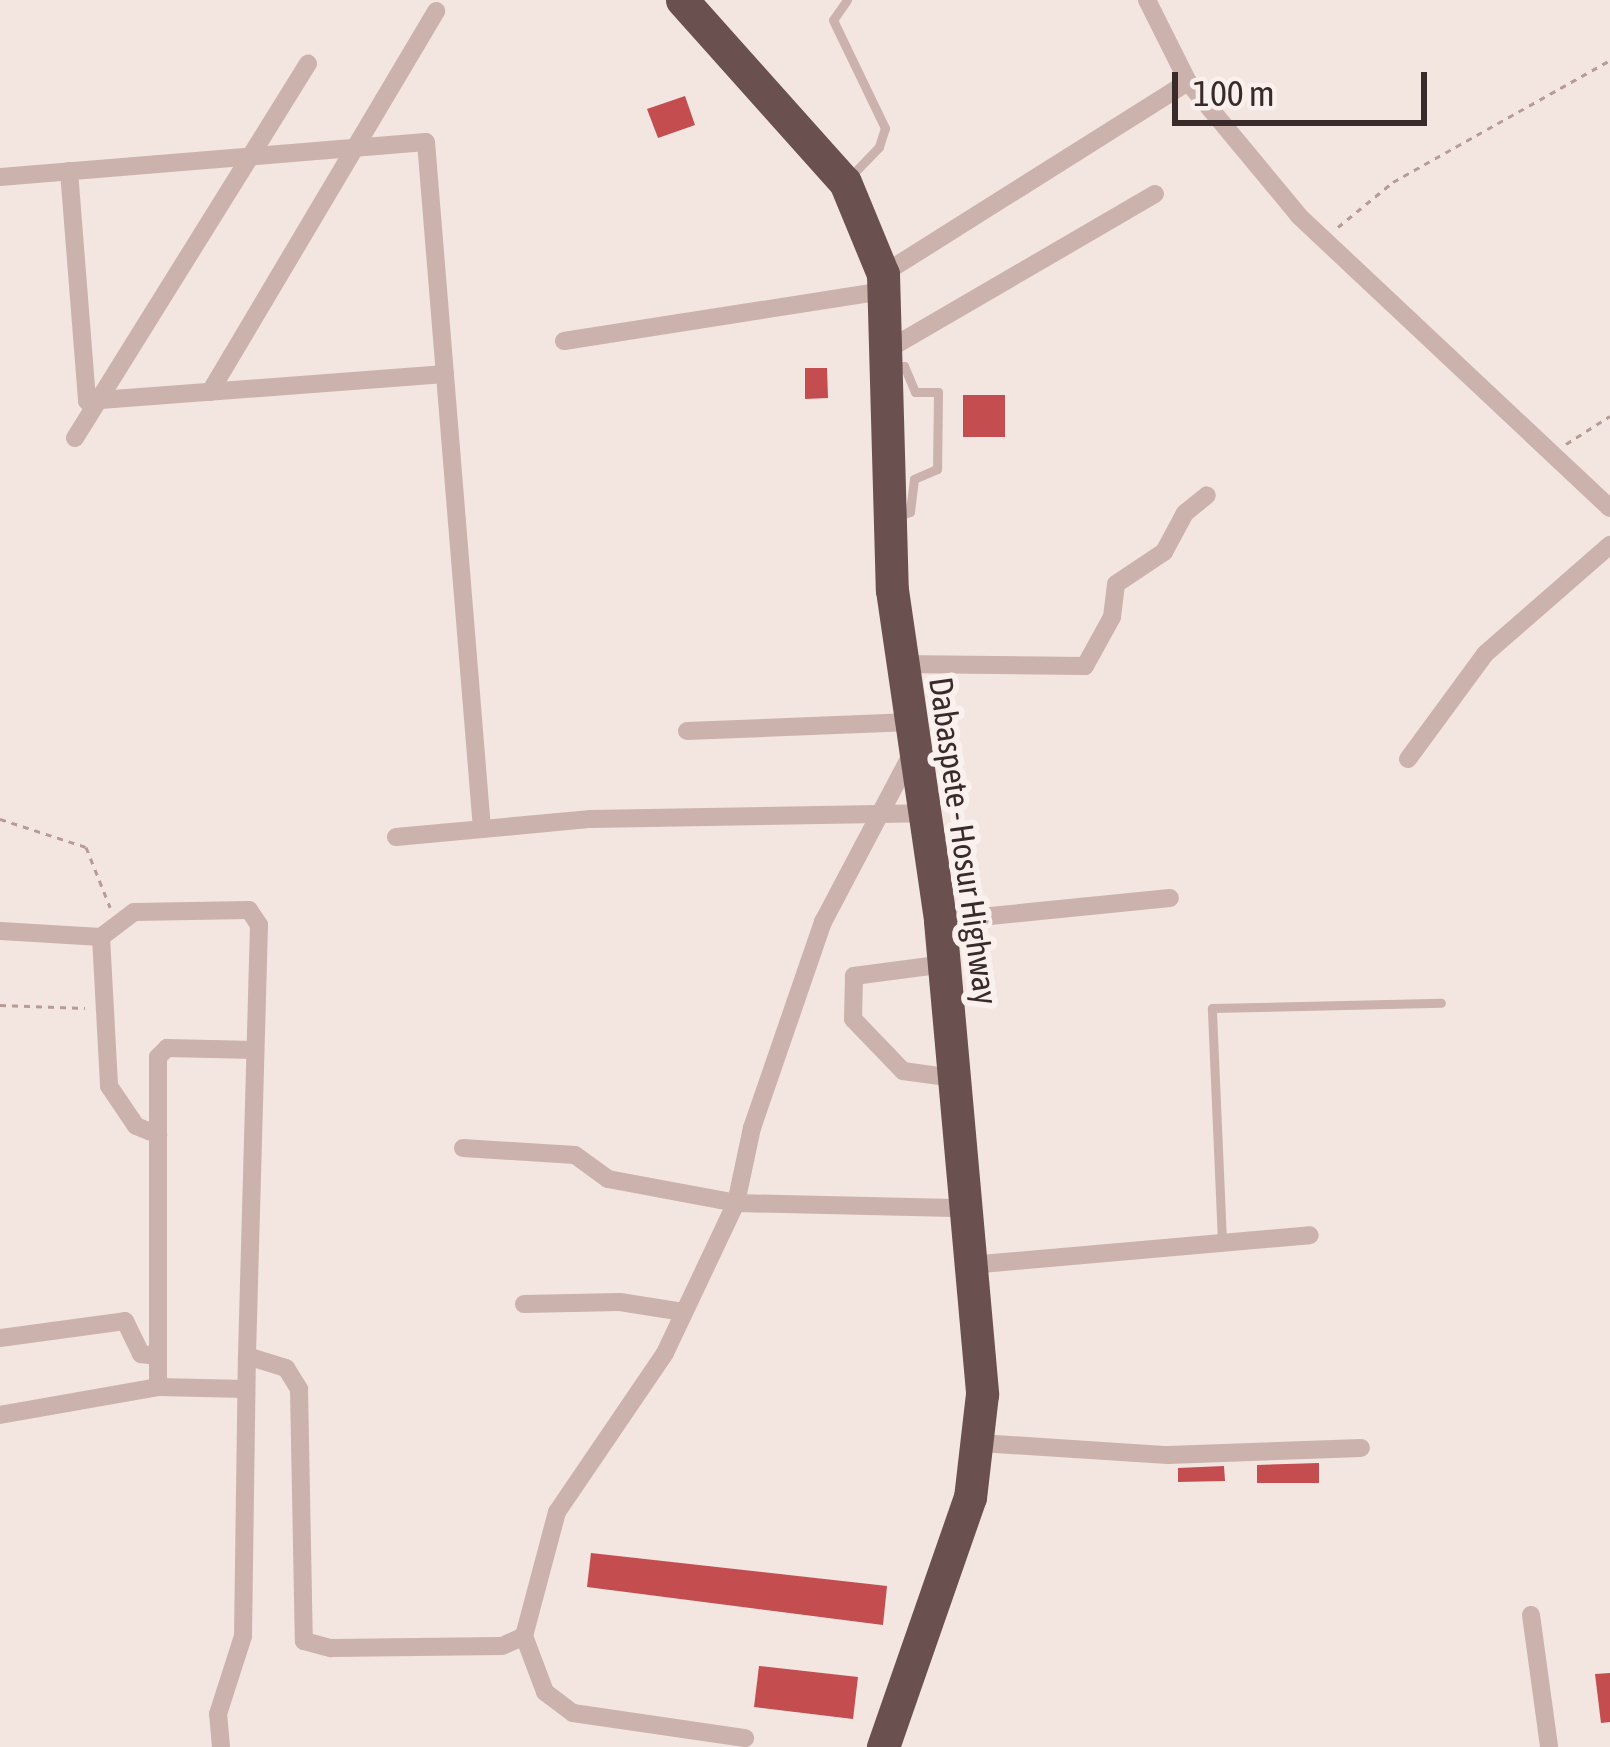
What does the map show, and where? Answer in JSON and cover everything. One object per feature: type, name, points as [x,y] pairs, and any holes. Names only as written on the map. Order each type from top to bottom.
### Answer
[{"type":"highway","name":"Dabaspete - Hosur Highway","points":[[682,0],[845,182],[884,283],[886,520],[899,664],[940,921],[970,1265],[980,1443],[970,1497],[884,1747]]},
{"type":"street","points":[[1147,0],[1188,82],[1300,217],[1547,455],[1610,508]]},
{"type":"street","points":[[210,392],[436,11]]},
{"type":"street","points":[[75,438],[308,64]]},
{"type":"street","points":[[564,341],[884,283],[1188,82]]},
{"type":"street","points":[[0,177],[426,142],[482,829]]},
{"type":"street","points":[[70,171],[86,401],[445,374]]},
{"type":"street","points":[[887,358],[1155,194]]},
{"type":"street","points":[[899,664],[1085,666],[1112,617],[1116,584],[1164,552],[1185,513],[1207,495]]},
{"type":"street","points":[[1408,759],[1485,654],[1610,545]]},
{"type":"street","points":[[687,731],[912,737],[823,922],[752,1128],[736,1203],[683,1312],[557,1512],[524,1636],[544,1692],[573,1713],[745,1738]]},
{"type":"street","points":[[396,837],[482,829],[923,813]]},
{"type":"street","points":[[940,921],[1170,898]]},
{"type":"street","points":[[158,1135],[136,1126],[109,1086],[101,937],[117,919],[249,910],[259,925],[243,1636],[218,1714],[220,1747]]},
{"type":"street","points":[[0,931],[101,937]]},
{"type":"street","points":[[944,964],[862,972],[851,982],[853,1019],[903,1071],[952,1078]]},
{"type":"street","points":[[158,1387],[161,1051],[255,1050]]},
{"type":"street","points":[[463,1148],[574,1155],[608,1179],[736,1203],[964,1208]]},
{"type":"street","points":[[970,1265],[1310,1235]]},
{"type":"street","points":[[524,1304],[620,1302],[683,1312]]},
{"type":"street","points":[[0,1338],[125,1321],[141,1354],[158,1356]]},
{"type":"street","points":[[247,1355],[286,1368],[298,1389],[304,1641],[469,1651],[524,1636]]},
{"type":"street","points":[[0,1415],[158,1387],[246,1389]]},
{"type":"street","points":[[980,1443],[1168,1455],[1361,1448]]},
{"type":"street","points":[[1531,1615],[1549,1747]]},
{"type":"lane","points":[[845,182],[879,147],[885,128],[833,20],[848,0]]},
{"type":"lane","points":[[886,520],[910,512],[914,479],[937,469],[938,430],[938,392],[915,392],[904,366],[887,358]]},
{"type":"lane","points":[[1222,1242],[1212,1008],[1441,1003]]},
{"type":"path","points":[[1324,241],[1393,182],[1610,60]]},
{"type":"path","points":[[1547,455],[1610,416]]},
{"type":"path","points":[[0,819],[86,847],[117,919]]},
{"type":"path","points":[[0,1004],[105,1008]]},
{"type":"building","points":[[685,96],[695,125],[658,138],[647,109]]},
{"type":"building","points":[[805,368],[827,368],[828,398],[805,399]]},
{"type":"building","points":[[963,395],[1005,395],[1005,437],[963,437]]},
{"type":"building","points":[[1319,1463],[1319,1483],[1257,1483],[1257,1465]]},
{"type":"building","points":[[1224,1466],[1225,1481],[1178,1482],[1178,1468]]},
{"type":"building","points":[[591,1553],[887,1586],[883,1625],[587,1587]]},
{"type":"building","points":[[759,1666],[858,1677],[853,1719],[754,1707]]},
{"type":"building","points":[[1610,1673],[1610,1722],[1601,1723],[1595,1674]]}]
